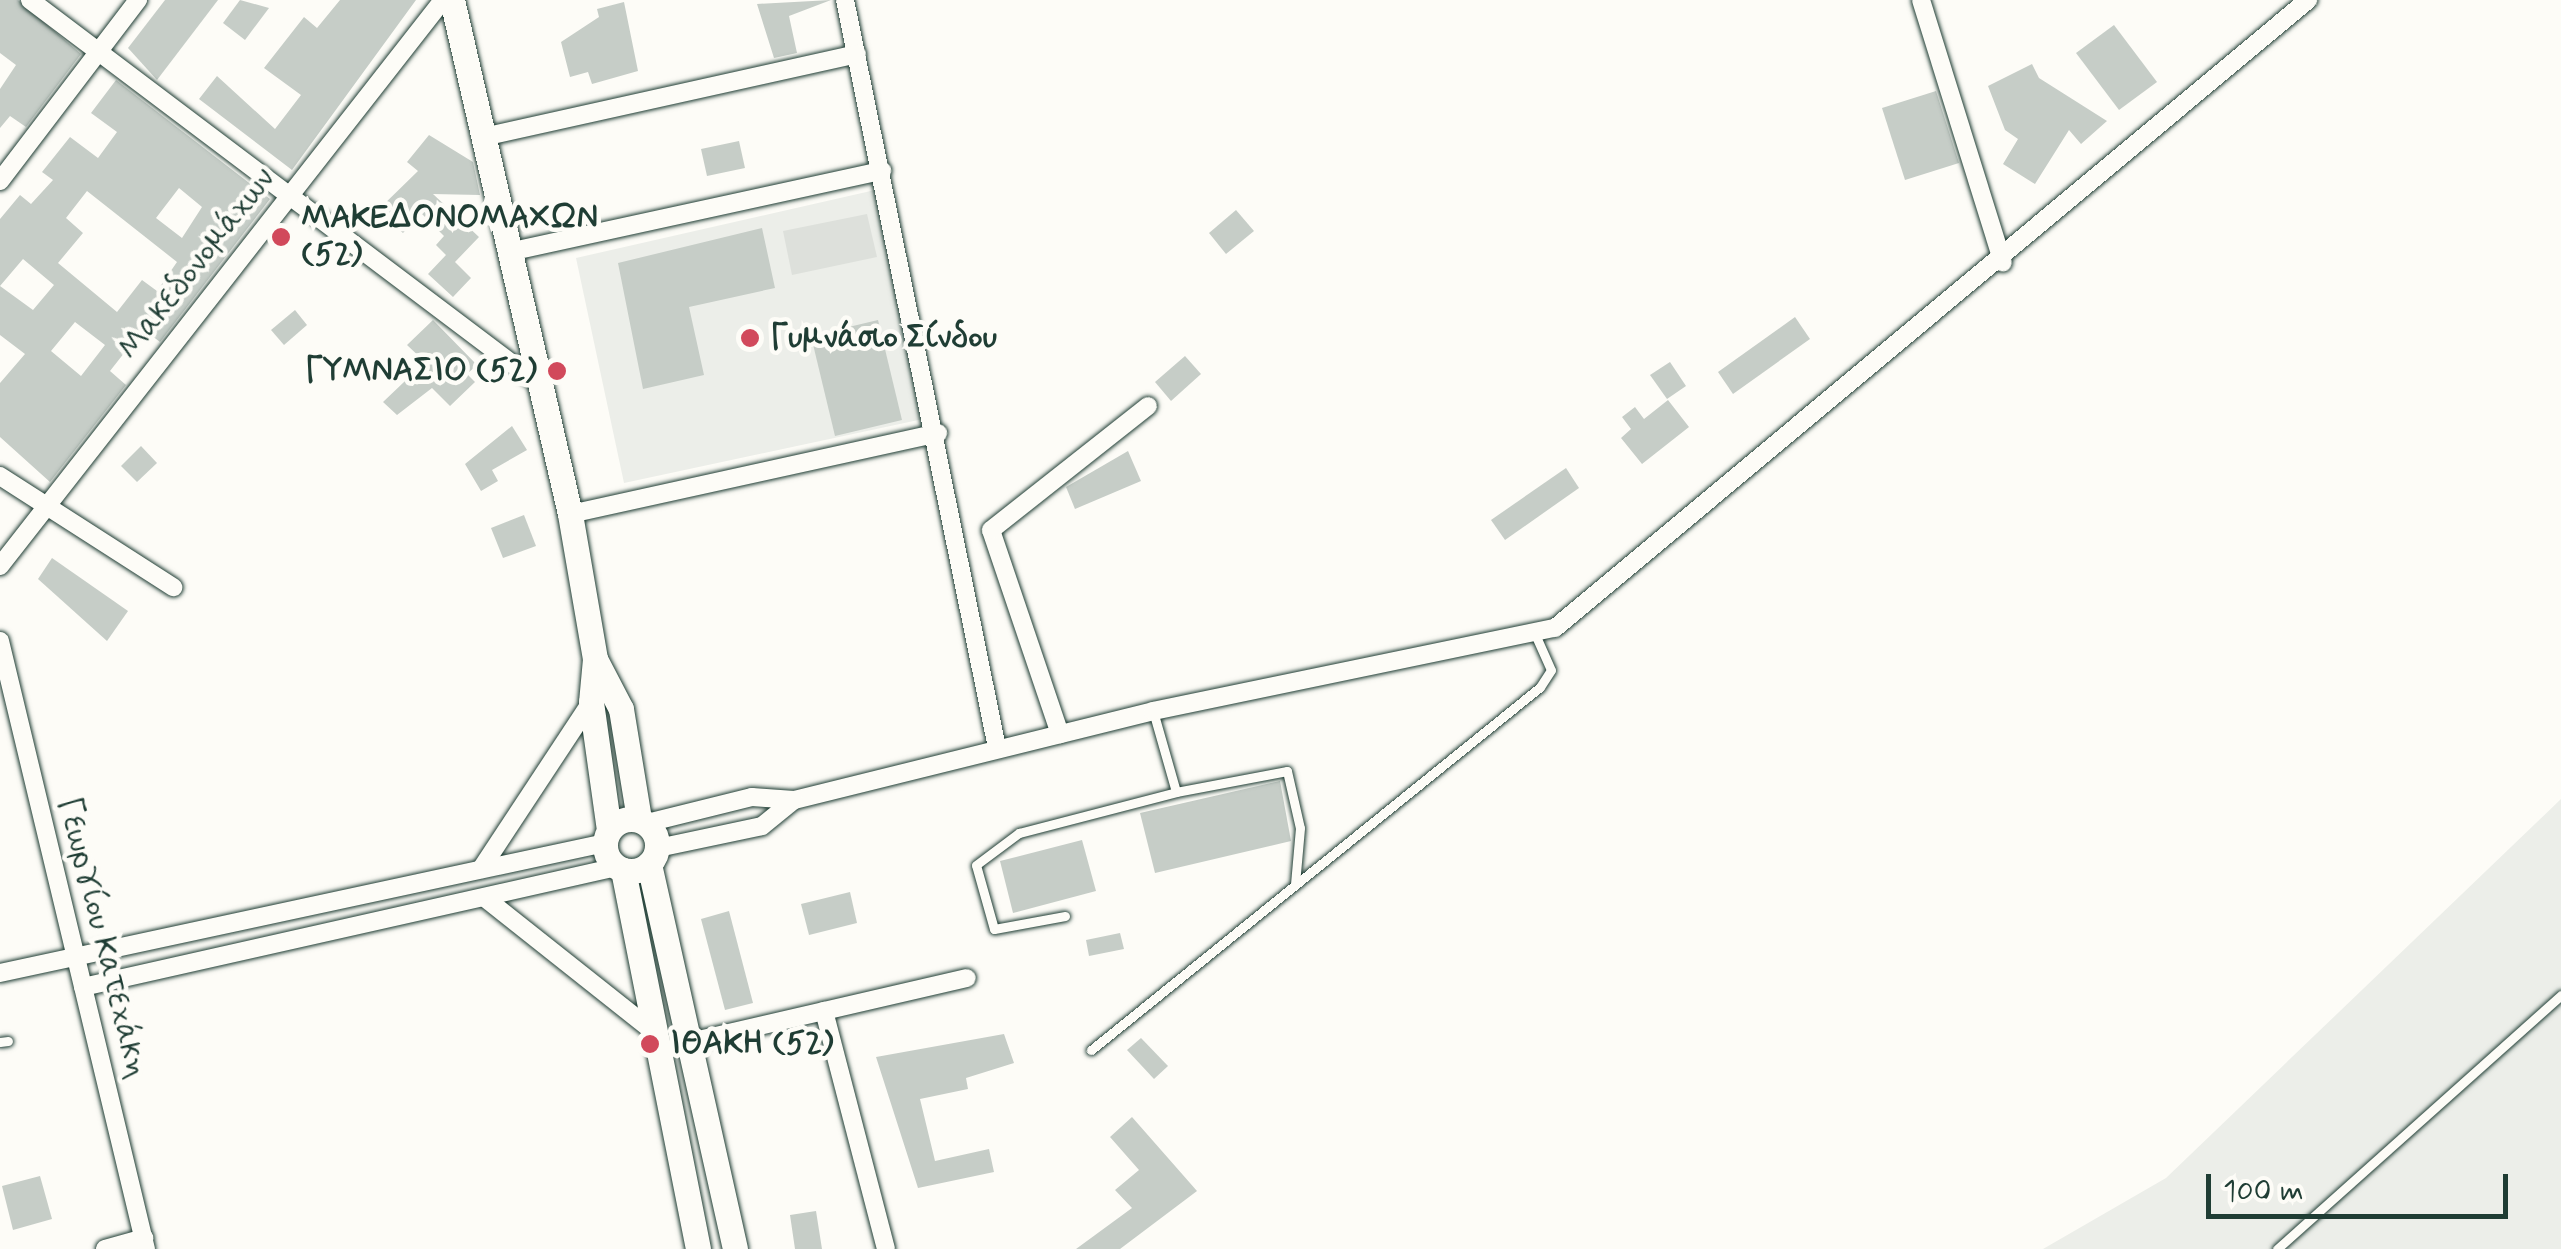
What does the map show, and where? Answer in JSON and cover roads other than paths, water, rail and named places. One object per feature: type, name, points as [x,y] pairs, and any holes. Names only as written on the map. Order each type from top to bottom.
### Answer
[{"type":"street","points":[[30,0],[285,201],[540,384]]},
{"type":"street","points":[[0,181],[138,0]]},
{"type":"street","name":"Μακεδονομάχων","points":[[0,566],[443,0]]},
{"type":"street","points":[[452,0],[570,514],[595,658],[590,702],[607,837],[620,868],[698,1249]]},
{"type":"street","points":[[844,0],[938,433],[998,748]]},
{"type":"street","points":[[1920,0],[2003,263]]},
{"type":"street","points":[[0,973],[481,869],[607,837],[643,821],[752,797],[794,800],[1152,711],[1536,637],[2003,263],[2308,0]]},
{"type":"street","points":[[484,137],[857,54]]},
{"type":"street","points":[[510,252],[882,171]]},
{"type":"street","points":[[1060,734],[991,530],[1148,406]]},
{"type":"street","points":[[570,514],[938,433]]},
{"type":"street","points":[[0,476],[173,588]]},
{"type":"street","name":"Γεωργίου Κατεχάκη","points":[[0,641],[145,1244]]},
{"type":"street","points":[[595,658],[621,709],[735,1249]]},
{"type":"street","points":[[481,869],[590,702]]},
{"type":"street","points":[[84,987],[620,868],[762,826],[794,800]]},
{"type":"street","points":[[485,898],[650,1029]]},
{"type":"street","points":[[295,908],[303,938]]},
{"type":"street","points":[[690,1042],[967,978]]},
{"type":"street","points":[[824,1011],[886,1249]]},
{"type":"street","points":[[105,1249],[145,1244]]},
{"type":"lane","points":[[1091,1050],[1549,679],[1536,637]]},
{"type":"lane","points":[[1152,711],[1176,792]]},
{"type":"lane","points":[[1065,916],[994,930],[976,866],[1018,833],[1176,792],[1287,771],[1300,828],[1295,884]]},
{"type":"lane","points":[[2278,1249],[2561,996]]},
{"type":"place","name":"ΜΑΚΕΔΟΝΟΜΑΧΩΝ (52)","points":[[281,237]]},
{"type":"place","name":"Γυμνάσιο Σίνδου","points":[[750,338]]},
{"type":"place","name":"ΓΥΜΝΑΣΙΟ (52)","points":[[557,371]]},
{"type":"place","name":"ΙΘΑΚΗ (52)","points":[[650,1044]]}]
